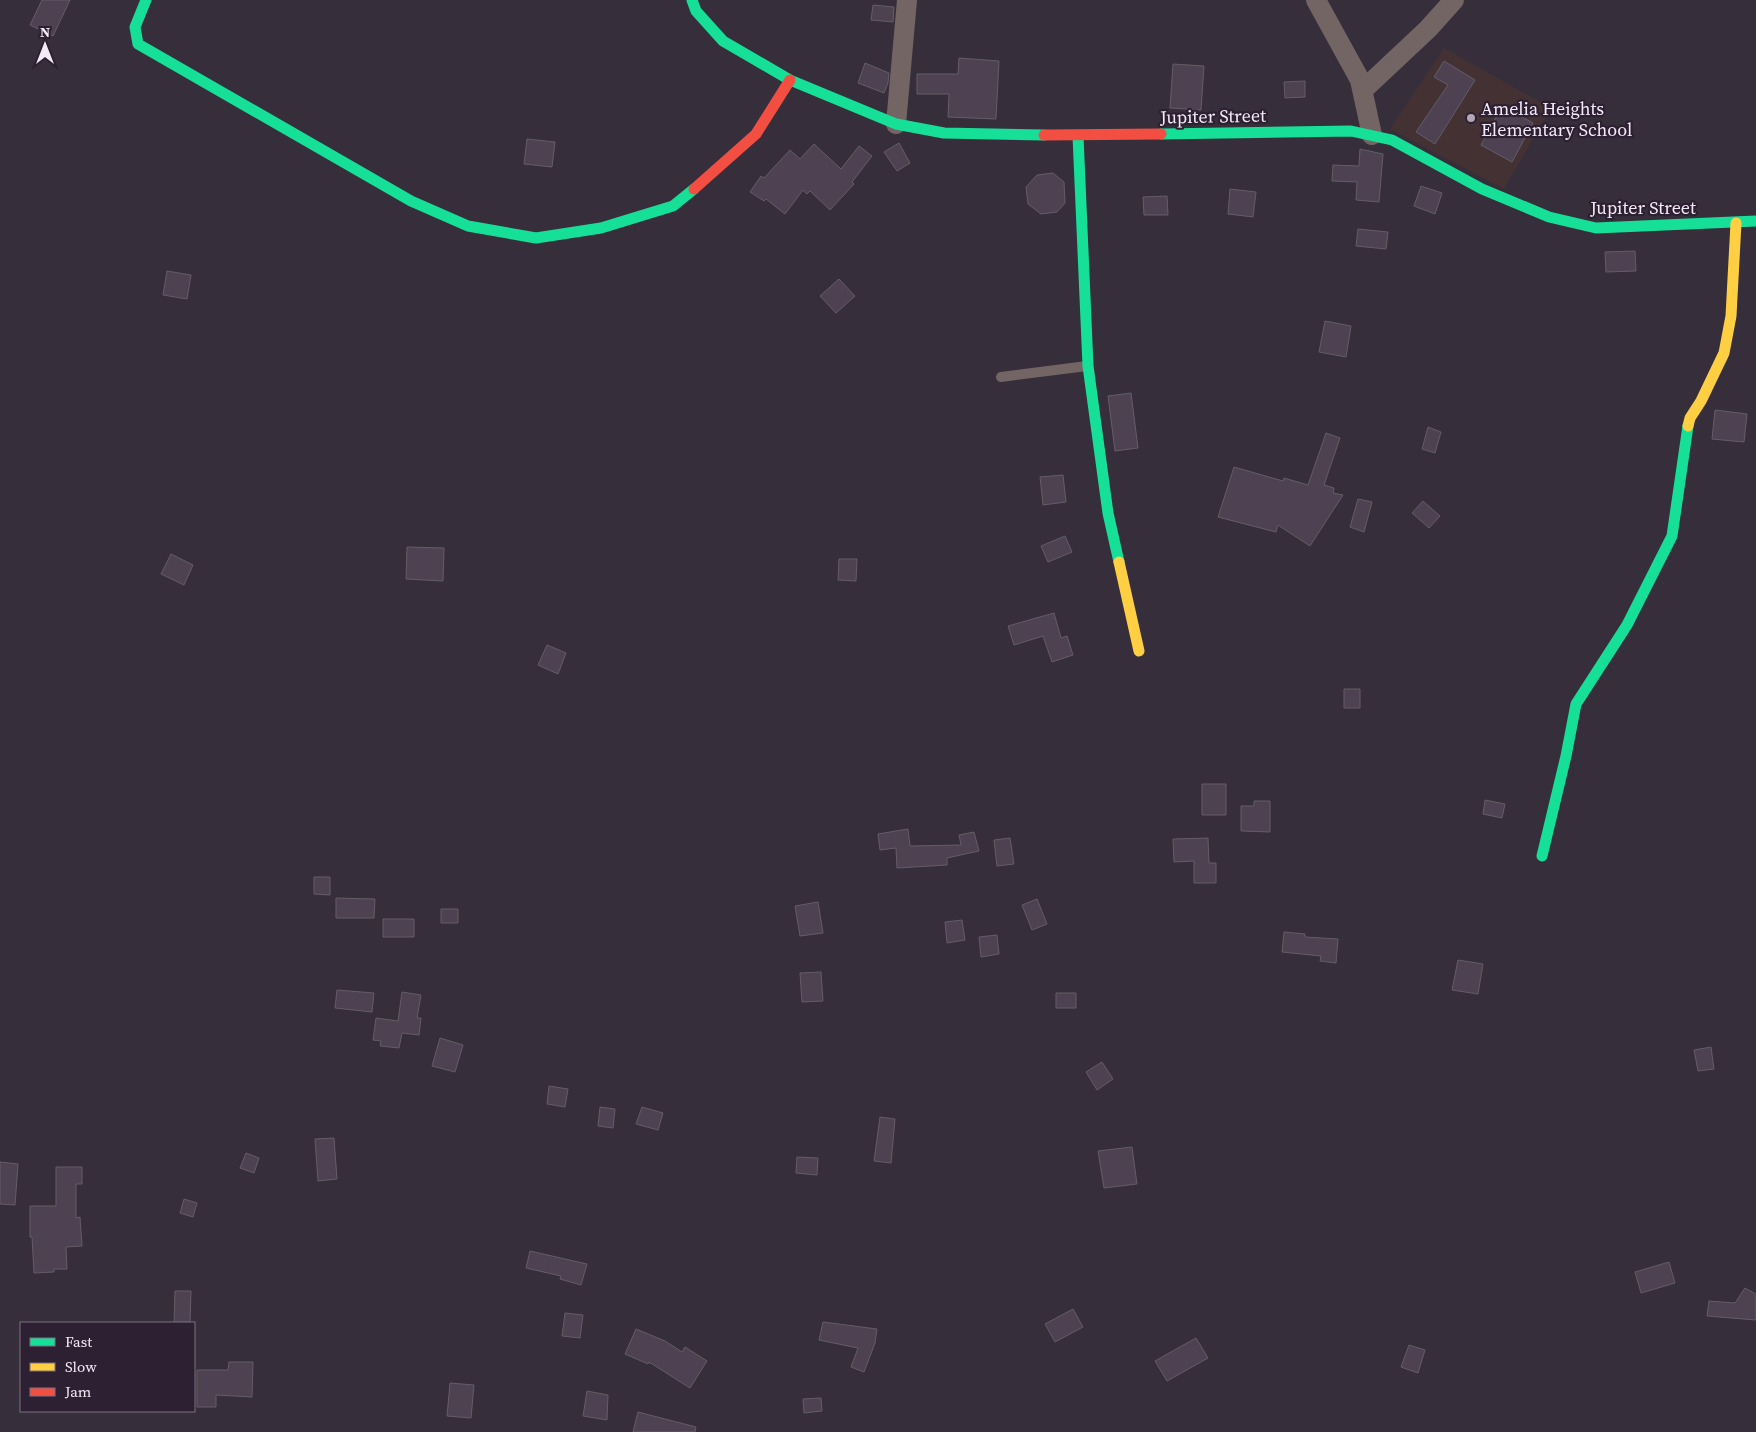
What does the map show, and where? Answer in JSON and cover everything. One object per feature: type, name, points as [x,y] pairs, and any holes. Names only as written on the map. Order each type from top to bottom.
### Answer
[{"type":"street","points":[[146,0],[135,24],[134,36],[138,44],[411,201],[468,226],[536,238],[601,228],[673,206],[715,172],[756,134],[790,80]]},
{"type":"street","name":"Jupiter Street","points":[[692,0],[696,11],[723,41],[790,80],[896,124],[944,133],[1078,136],[1351,130],[1392,140],[1482,189],[1549,217],[1596,228],[1756,221]]},
{"type":"street","points":[[896,124],[906,0]]},
{"type":"street","points":[[1316,0],[1360,80],[1372,135]]},
{"type":"street","points":[[1363,90],[1428,29],[1454,0]]},
{"type":"street","points":[[1078,136],[1088,366],[1108,513],[1139,651]]},
{"type":"street","points":[[1542,856],[1566,756],[1576,704],[1627,625],[1672,536],[1690,418],[1724,353],[1731,316],[1736,223]]},
{"type":"lane","points":[[1001,377],[1088,366]]},
{"type":"shaded area","name":"Amelia Heights Elementary School","points":[[1444,48],[1551,108],[1504,189],[1390,129]]},
{"type":"building","points":[[42,0],[70,0],[53,36],[30,25]]},
{"type":"building","points":[[873,5],[894,7],[893,22],[871,20]]},
{"type":"building","points":[[959,58],[999,61],[996,119],[948,117],[949,94],[917,94],[917,74],[958,74]]},
{"type":"building","points":[[1444,61],[1475,80],[1435,144],[1416,132],[1448,85],[1434,77]]},
{"type":"building","points":[[865,63],[889,73],[884,93],[858,83]]},
{"type":"building","points":[[1173,64],[1204,66],[1201,110],[1170,108]]},
{"type":"building","points":[[1305,81],[1305,97],[1285,98],[1284,82]]},
{"type":"building","points":[[1502,106],[1533,123],[1512,162],[1481,145]]},
{"type":"building","points":[[527,139],[555,142],[552,167],[524,164]]},
{"type":"building","points":[[899,143],[910,163],[897,171],[884,152]]},
{"type":"building","points":[[814,144],[841,169],[859,146],[872,156],[852,182],[854,184],[830,210],[810,191],[807,194],[803,190],[785,214],[766,199],[764,201],[750,192],[761,176],[764,178],[790,150],[800,159]]},
{"type":"building","points":[[1360,149],[1383,154],[1379,202],[1356,200],[1357,182],[1332,181],[1333,165],[1359,166]]},
{"type":"building","points":[[1053,173],[1064,182],[1065,203],[1057,212],[1041,214],[1028,204],[1026,187],[1037,175]]},
{"type":"building","points":[[1421,186],[1442,193],[1435,214],[1414,206]]},
{"type":"building","points":[[1230,189],[1256,192],[1253,217],[1228,214]]},
{"type":"building","points":[[1167,196],[1168,215],[1144,215],[1143,197]]},
{"type":"building","points":[[1358,229],[1388,232],[1386,249],[1356,246]]},
{"type":"building","points":[[1635,251],[1636,271],[1606,272],[1605,252]]},
{"type":"building","points":[[167,271],[191,275],[187,299],[163,295]]},
{"type":"building","points":[[839,279],[855,296],[836,313],[820,296]]},
{"type":"building","points":[[1325,321],[1351,326],[1346,357],[1319,352]]},
{"type":"building","points":[[1131,393],[1138,448],[1115,451],[1108,396]]},
{"type":"building","points":[[1715,410],[1747,414],[1744,442],[1712,439]]},
{"type":"building","points":[[1428,427],[1441,432],[1435,453],[1422,449]]},
{"type":"building","points":[[1326,433],[1340,438],[1324,485],[1334,488],[1333,493],[1343,495],[1310,546],[1278,525],[1276,532],[1218,517],[1234,467],[1283,481],[1284,478],[1308,485]]},
{"type":"building","points":[[1063,475],[1066,502],[1043,505],[1040,477]]},
{"type":"building","points":[[1358,499],[1372,502],[1364,532],[1350,527]]},
{"type":"building","points":[[1423,501],[1440,516],[1429,528],[1412,513]]},
{"type":"building","points":[[1065,536],[1072,552],[1048,562],[1041,546]]},
{"type":"building","points":[[407,547],[444,548],[443,581],[406,579]]},
{"type":"building","points":[[171,554],[193,565],[184,585],[161,574]]},
{"type":"building","points":[[839,559],[857,559],[856,581],[838,580]]},
{"type":"building","points":[[1054,613],[1061,638],[1067,636],[1073,655],[1052,662],[1043,636],[1014,645],[1008,626]]},
{"type":"building","points":[[547,645],[566,653],[558,674],[538,665]]},
{"type":"building","points":[[1344,689],[1360,689],[1360,708],[1344,708]]},
{"type":"building","points":[[1202,784],[1226,784],[1226,815],[1202,815]]},
{"type":"building","points":[[1485,800],[1505,804],[1502,818],[1483,814]]},
{"type":"building","points":[[1254,801],[1270,801],[1270,832],[1241,831],[1241,806],[1254,806]]},
{"type":"building","points":[[908,829],[910,846],[961,845],[959,835],[974,832],[979,851],[947,858],[947,865],[897,868],[896,848],[880,850],[878,834]]},
{"type":"building","points":[[1010,838],[1014,864],[997,866],[994,840]]},
{"type":"building","points":[[1208,838],[1209,863],[1216,863],[1216,883],[1194,883],[1194,861],[1174,862],[1173,839]]},
{"type":"building","points":[[314,877],[330,877],[330,895],[314,894]]},
{"type":"building","points":[[336,898],[375,899],[374,918],[336,918]]},
{"type":"building","points":[[1037,899],[1047,924],[1032,930],[1022,905]]},
{"type":"building","points":[[818,902],[823,933],[800,936],[795,906]]},
{"type":"building","points":[[441,909],[458,909],[458,923],[441,923]]},
{"type":"building","points":[[383,919],[414,919],[414,937],[383,937]]},
{"type":"building","points":[[962,920],[965,940],[947,943],[945,922]]},
{"type":"building","points":[[1284,932],[1305,934],[1305,937],[1338,939],[1336,963],[1320,961],[1321,956],[1282,952]]},
{"type":"building","points":[[997,935],[999,954],[981,957],[979,937]]},
{"type":"building","points":[[1458,960],[1483,964],[1478,994],[1452,990]]},
{"type":"building","points":[[821,972],[823,1001],[802,1002],[800,973]]},
{"type":"building","points":[[337,990],[374,993],[372,1012],[335,1008]]},
{"type":"building","points":[[402,992],[421,995],[417,1018],[421,1018],[419,1035],[402,1033],[399,1048],[380,1046],[381,1041],[373,1040],[376,1018],[398,1021]]},
{"type":"building","points":[[1056,993],[1076,993],[1076,1008],[1056,1008]]},
{"type":"building","points":[[440,1038],[463,1045],[455,1072],[432,1066]]},
{"type":"building","points":[[1711,1047],[1714,1069],[1698,1071],[1694,1050]]},
{"type":"building","points":[[1102,1062],[1113,1079],[1097,1090],[1086,1072]]},
{"type":"building","points":[[549,1086],[568,1089],[565,1107],[547,1104]]},
{"type":"building","points":[[600,1107],[615,1109],[613,1128],[598,1126]]},
{"type":"building","points":[[642,1107],[663,1113],[658,1130],[636,1124]]},
{"type":"building","points":[[880,1117],[895,1119],[891,1163],[874,1161]]},
{"type":"building","points":[[334,1138],[337,1179],[318,1181],[315,1139]]},
{"type":"building","points":[[1132,1147],[1137,1184],[1104,1188],[1098,1151]]},
{"type":"building","points":[[246,1153],[259,1158],[254,1173],[240,1168]]},
{"type":"building","points":[[797,1157],[818,1158],[817,1175],[796,1173]]},
{"type":"building","points":[[0,1162],[18,1164],[15,1205],[0,1204]]},
{"type":"building","points":[[56,1167],[82,1167],[82,1184],[76,1184],[76,1218],[80,1217],[82,1246],[66,1247],[67,1269],[54,1269],[54,1272],[34,1273],[32,1237],[30,1237],[30,1206],[56,1206]]},
{"type":"building","points":[[184,1199],[197,1203],[193,1217],[180,1213]]},
{"type":"building","points":[[530,1251],[587,1264],[581,1285],[560,1279],[561,1276],[526,1268]]},
{"type":"building","points":[[1669,1262],[1675,1283],[1641,1293],[1635,1272]]},
{"type":"building","points":[[1745,1288],[1756,1294],[1756,1320],[1707,1316],[1709,1301],[1735,1303]]},
{"type":"building","points":[[175,1291],[191,1291],[190,1322],[174,1322]]},
{"type":"building","points":[[1073,1309],[1083,1327],[1055,1342],[1045,1324]]},
{"type":"building","points":[[565,1313],[583,1315],[580,1338],[562,1336]]},
{"type":"building","points":[[823,1322],[877,1329],[875,1343],[864,1372],[851,1367],[858,1348],[819,1340]]},
{"type":"building","points":[[636,1329],[665,1341],[682,1352],[685,1347],[707,1361],[690,1388],[649,1362],[648,1364],[625,1354]]},
{"type":"building","points":[[1196,1338],[1208,1358],[1167,1381],[1155,1361]]},
{"type":"building","points":[[1409,1345],[1425,1350],[1418,1373],[1401,1367]]},
{"type":"building","points":[[229,1362],[253,1362],[252,1397],[216,1395],[216,1407],[197,1407],[197,1370],[228,1370]]},
{"type":"building","points":[[450,1383],[474,1385],[471,1418],[447,1416]]},
{"type":"building","points":[[587,1391],[608,1395],[607,1420],[583,1416]]},
{"type":"building","points":[[821,1398],[822,1411],[804,1413],[803,1399]]},
{"type":"building","points":[[638,1412],[696,1427],[695,1432],[633,1432]]},
{"type":"traffic: fast","points":[[146,0],[135,27],[138,44],[411,201],[468,226],[536,238],[601,228],[673,206],[694,189]]},
{"type":"traffic: fast","points":[[692,0],[696,11],[723,41],[790,80],[896,124],[944,133],[1044,135]]},
{"type":"traffic: fast","points":[[1161,134],[1351,131],[1392,140],[1482,189],[1549,217],[1596,228],[1756,221]]},
{"type":"traffic: fast","points":[[1078,136],[1088,366],[1108,513],[1119,562]]},
{"type":"traffic: fast","points":[[1542,856],[1566,756],[1576,704],[1627,625],[1672,536],[1688,426]]},
{"type":"traffic: slow","points":[[1688,426],[1690,418],[1701,401],[1724,353],[1731,316],[1736,223]]},
{"type":"traffic: slow","points":[[1119,562],[1139,651]]},
{"type":"traffic: jam","points":[[694,189],[756,134],[790,80]]},
{"type":"traffic: jam","points":[[1044,135],[1161,134]]},
{"type":"place","name":"Amelia Heights Elementary School","points":[[1471,118]]}]
